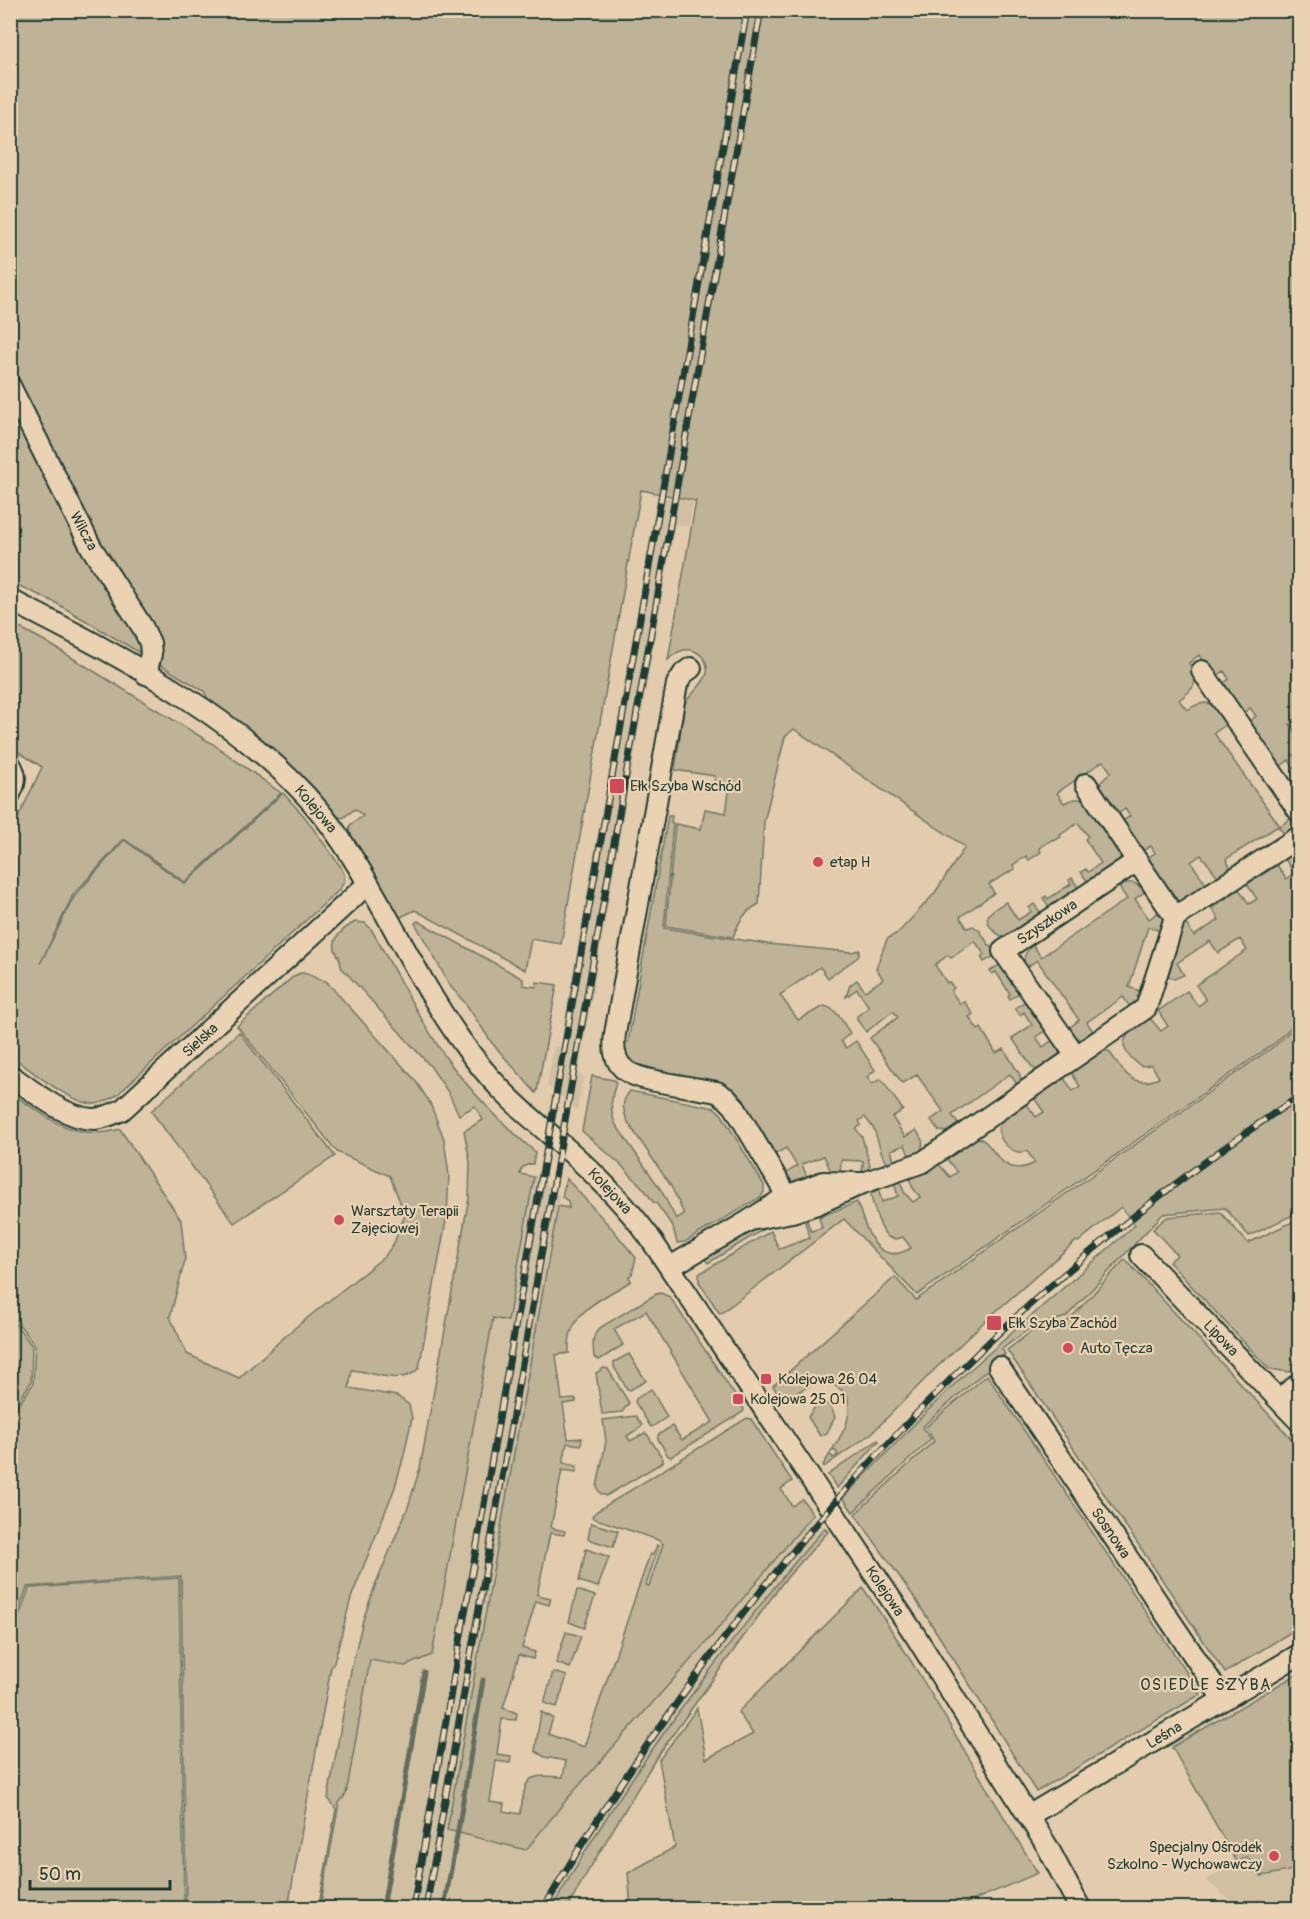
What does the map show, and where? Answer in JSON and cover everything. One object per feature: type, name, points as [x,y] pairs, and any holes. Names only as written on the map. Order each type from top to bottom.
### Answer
[{"type":"street","name":"Wilcza","points":[[10,386],[91,547],[147,636],[151,654],[146,674]]},
{"type":"street","name":"Kolejowa","points":[[10,600],[85,638],[211,715],[253,746],[287,776],[334,830],[369,885],[449,1024],[473,1058],[512,1102],[591,1171],[644,1229],[915,1635],[1028,1816],[1080,1908]]},
{"type":"street","points":[[691,668],[676,684],[615,1034],[614,1052],[621,1067],[635,1077],[717,1092],[726,1098],[734,1106],[787,1196]]},
{"type":"street","points":[[1202,671],[1299,813]]},
{"type":"street","points":[[10,764],[15,771],[15,783],[10,794]]},
{"type":"street","points":[[1086,784],[1175,918]]},
{"type":"street","points":[[750,1220],[792,1212],[817,1204],[923,1162],[1146,1008],[1175,918],[1299,836]]},
{"type":"street","name":"Szyszkowa","points":[[1076,1056],[1003,951],[1137,861]]},
{"type":"street","name":"Sielska","points":[[10,1075],[67,1112],[79,1117],[94,1119],[122,1110],[369,885]]},
{"type":"street","points":[[670,1267],[787,1196],[823,1182],[863,1184]]},
{"type":"street","name":"Lipowa","points":[[1142,1255],[1299,1422]]},
{"type":"street","name":"Sosnowa","points":[[999,1367],[1223,1699]]},
{"type":"street","points":[[1279,1399],[1299,1383]]},
{"type":"street","name":"Leśna","points":[[1028,1816],[1299,1654]]},
{"type":"shaded area","points":[[10,11],[1299,11],[1300,718],[1290,724],[1299,738],[1299,752],[1294,756],[1299,764],[1299,775],[1289,760],[1278,768],[1247,723],[1256,716],[1250,708],[1241,715],[1220,686],[1229,679],[1224,671],[1214,678],[1199,655],[1189,663],[1195,675],[1194,684],[1189,692],[1179,700],[1187,710],[1206,703],[1218,711],[1227,724],[1214,733],[1280,826],[1293,817],[1294,826],[1291,833],[1287,838],[1278,826],[1226,859],[1233,872],[1219,878],[1201,855],[1191,862],[1205,883],[1204,889],[1184,902],[1176,901],[1170,897],[1146,859],[1155,853],[1151,846],[1140,852],[1120,823],[1130,816],[1125,809],[1115,816],[1100,788],[1101,782],[1111,772],[1103,761],[1057,793],[1064,803],[1074,799],[1085,800],[1121,850],[1120,863],[1090,886],[1081,872],[1086,869],[1088,872],[1101,863],[1085,839],[1088,836],[1078,823],[1060,835],[1061,837],[1039,848],[1041,852],[1029,860],[1026,856],[1013,865],[1015,869],[989,884],[994,893],[960,917],[967,928],[973,926],[979,930],[996,955],[984,962],[981,957],[984,954],[975,941],[951,958],[948,955],[935,965],[947,983],[949,982],[954,988],[951,991],[960,1004],[964,1001],[973,1014],[969,1017],[978,1030],[981,1028],[996,1053],[1004,1049],[1020,1075],[1021,1083],[1018,1086],[1010,1074],[952,1115],[960,1127],[951,1132],[939,1131],[931,1120],[943,1111],[917,1075],[902,1083],[870,1038],[898,1017],[893,1011],[866,1032],[857,1020],[857,1016],[869,1007],[857,989],[846,997],[850,985],[857,980],[865,991],[883,979],[876,968],[887,939],[899,932],[934,894],[965,847],[794,729],[785,737],[764,822],[759,904],[749,910],[737,926],[733,937],[666,926],[675,824],[701,829],[705,809],[726,813],[730,785],[714,782],[715,776],[675,770],[685,703],[707,673],[704,659],[693,651],[681,651],[668,660],[696,501],[641,490],[561,944],[531,939],[525,970],[415,910],[399,918],[349,833],[350,825],[363,816],[355,809],[343,818],[336,816],[303,778],[251,731],[211,704],[204,691],[56,603],[11,582]]},
{"type":"shaded area","points":[[657,496],[693,502],[689,526],[675,524],[578,1075],[584,1076],[577,1110],[547,1085],[554,1046],[560,1047]]},
{"type":"shaded area","points":[[11,623],[43,640],[213,744],[281,793],[185,882],[124,839],[73,895],[40,964],[74,897],[124,840],[185,884],[283,793],[305,817],[344,874],[344,882],[339,890],[117,1095],[96,1104],[86,1103],[64,1093],[11,1056],[11,1025],[17,1012],[11,1023],[11,833],[42,767],[11,747]]},
{"type":"shaded area","points":[[668,816],[672,816],[671,822],[673,823],[664,928],[768,944],[851,952],[860,950],[858,957],[828,978],[820,967],[780,995],[798,1020],[824,1006],[836,1013],[850,1033],[841,1041],[846,1048],[856,1041],[875,1070],[867,1077],[872,1084],[881,1079],[903,1110],[892,1117],[905,1137],[916,1130],[920,1136],[923,1145],[919,1154],[910,1158],[905,1145],[891,1150],[895,1164],[888,1163],[883,1157],[874,1129],[865,1117],[859,1121],[861,1125],[856,1129],[862,1137],[870,1165],[866,1174],[862,1175],[863,1161],[841,1160],[840,1174],[832,1174],[824,1156],[802,1164],[808,1180],[796,1185],[790,1184],[785,1174],[797,1166],[786,1148],[774,1155],[740,1100],[640,1069],[629,1061],[622,1041],[628,1042]]},
{"type":"shaded area","points":[[1299,849],[1299,1019],[1276,1042],[917,1295],[844,1219],[720,1314],[699,1282],[699,1274],[771,1231],[779,1249],[810,1238],[805,1222],[807,1221],[811,1231],[822,1228],[819,1217],[857,1202],[874,1242],[880,1249],[889,1253],[899,1253],[911,1248],[903,1237],[890,1238],[885,1234],[871,1194],[878,1188],[882,1202],[898,1196],[894,1183],[900,1180],[904,1192],[913,1202],[920,1197],[909,1178],[938,1163],[950,1177],[957,1172],[946,1158],[974,1138],[987,1143],[1004,1163],[1012,1167],[1022,1168],[1035,1163],[1027,1151],[1015,1151],[1004,1143],[999,1132],[1002,1120],[1026,1103],[1036,1117],[1044,1112],[1034,1098],[1063,1077],[1073,1091],[1080,1086],[1071,1072],[1100,1051],[1109,1051],[1123,1071],[1135,1080],[1142,1082],[1159,1078],[1152,1065],[1141,1066],[1132,1058],[1126,1051],[1125,1039],[1134,1028],[1149,1017],[1161,1031],[1168,1026],[1158,1011],[1187,991],[1198,1006],[1206,1000],[1196,985],[1247,950],[1240,939],[1218,953],[1210,941],[1177,963],[1184,975],[1174,979],[1168,975],[1167,970],[1181,928],[1186,924],[1194,936],[1219,920],[1212,908],[1239,889],[1249,904],[1257,899],[1247,884],[1277,865],[1286,879],[1294,873],[1285,859]]},
{"type":"shaded area","points":[[1072,878],[1081,892],[1052,911],[1043,898],[1046,896],[1048,899],[1071,884],[1069,880]]},
{"type":"shaded area","points":[[1127,883],[1134,883],[1146,891],[1135,899],[1149,919],[1160,911],[1163,917],[1161,931],[1148,927],[1129,987],[1142,992],[1137,1004],[1131,1008],[1123,997],[1087,1022],[1094,1033],[1082,1040],[1076,1040],[1068,1029],[1079,1020],[1037,960],[1026,968],[1025,955],[1033,945],[1041,957],[1127,899],[1119,887]]},
{"type":"shaded area","points":[[1006,902],[1018,920],[1031,912],[1029,908],[1034,904],[1044,917],[1009,939],[1005,938],[993,930],[987,918],[992,911]]},
{"type":"shaded area","points":[[418,921],[523,979],[523,985],[536,987],[537,982],[557,985],[536,1093],[492,1043],[466,1004],[451,987],[415,923]]},
{"type":"shaded area","points":[[355,922],[365,923],[371,929],[426,1027],[457,1072],[488,1108],[535,1152],[533,1164],[524,1166],[520,1174],[534,1177],[508,1321],[493,1318],[432,1655],[405,1666],[370,1660],[346,1794],[339,1803],[320,1908],[315,1908],[319,1905],[336,1809],[328,1798],[351,1670],[363,1620],[408,1507],[420,1468],[469,1197],[470,1162],[464,1131],[483,1120],[475,1106],[459,1115],[448,1092],[431,1067],[341,967],[335,949],[336,940]]},
{"type":"shaded area","points":[[1002,963],[1022,991],[1010,999],[1008,997],[1010,994],[996,972],[992,974],[990,971]]},
{"type":"shaded area","points":[[300,973],[326,981],[415,1080],[430,1103],[444,1139],[449,1175],[447,1215],[419,1368],[412,1374],[396,1378],[352,1370],[349,1388],[397,1396],[409,1405],[412,1418],[395,1487],[351,1598],[331,1667],[288,1908],[186,1908],[181,1576],[27,1587],[11,1634],[11,1416],[33,1384],[35,1345],[11,1314],[11,1093],[49,1118],[75,1130],[89,1133],[120,1129],[181,1220],[185,1260],[170,1317],[187,1354],[239,1378],[291,1331],[385,1256],[394,1243],[405,1215],[390,1176],[337,1152],[237,1026]]},
{"type":"shaded area","points":[[1027,1000],[1047,1029],[1036,1037],[1043,1047],[1054,1039],[1059,1048],[1059,1056],[1038,1071],[1032,1067],[1012,1038],[1032,1025],[1024,1012],[1020,1015],[1015,1008]]},
{"type":"shaded area","points":[[1299,1022],[1299,1212],[1249,1236],[1225,1208],[1163,1214],[1066,1317],[1030,1328],[1002,1349],[1005,1354],[922,1427],[931,1439],[853,1512],[843,1498],[927,1411],[964,1375],[1135,1225],[1121,1207],[1078,1242],[1076,1241],[985,1321],[872,1433],[824,1467],[830,1454],[833,1458],[838,1455],[835,1450],[831,1452],[848,1418],[847,1394],[831,1383],[812,1384],[793,1395],[780,1397],[773,1386],[895,1277],[916,1300],[1277,1044]]},
{"type":"shaded area","points":[[239,1032],[335,1156],[234,1223],[151,1111]]},
{"type":"shaded area","points":[[592,1076],[614,1080],[616,1083],[612,1114],[616,1125],[661,1190],[676,1219],[684,1214],[671,1186],[625,1115],[624,1103],[630,1091],[715,1108],[722,1115],[764,1185],[761,1197],[685,1242],[677,1243],[673,1227],[657,1204],[620,1164],[582,1131]]},
{"type":"shaded area","points":[[535,1174],[560,1196],[447,1830],[527,1850],[567,1799],[711,1637],[813,1514],[825,1528],[737,1634],[674,1718],[619,1798],[552,1908],[320,1908],[339,1803],[346,1793],[370,1659],[405,1666],[493,1318],[509,1320]]},
{"type":"shaded area","points":[[566,1178],[636,1258],[632,1274],[629,1276],[631,1281],[588,1308],[573,1327],[569,1353],[556,1355],[562,1400],[576,1399],[576,1402],[563,1404],[568,1439],[582,1438],[581,1445],[567,1443],[563,1463],[577,1466],[576,1472],[562,1470],[551,1528],[565,1531],[564,1535],[550,1533],[537,1595],[551,1598],[549,1605],[536,1601],[522,1648],[535,1652],[533,1659],[519,1655],[503,1708],[517,1713],[516,1720],[502,1719],[497,1754],[511,1756],[510,1763],[496,1761],[490,1802],[504,1804],[503,1811],[520,1814],[529,1780],[540,1776],[563,1777],[566,1761],[545,1757],[535,1751],[541,1712],[553,1718],[548,1734],[584,1747],[650,1554],[653,1555],[657,1545],[659,1546],[646,1585],[649,1586],[663,1544],[658,1540],[593,1518],[592,1516],[597,1511],[747,1418],[751,1419],[792,1481],[781,1489],[792,1506],[802,1499],[813,1514],[711,1637],[567,1799],[526,1850],[447,1830],[558,1206],[569,1208],[568,1201],[562,1197]]},
{"type":"shaded area","points":[[1220,1212],[1248,1243],[1299,1219],[1299,1365],[1290,1372],[1269,1369],[1169,1262],[1177,1255],[1153,1229],[1167,1217]]},
{"type":"shaded area","points":[[763,1224],[769,1226],[708,1263],[704,1258]]},
{"type":"shaded area","points":[[1125,1259],[1299,1447],[1299,1627],[1225,1673],[1007,1350],[1032,1331],[1068,1321]]},
{"type":"shaded area","points":[[661,1293],[670,1297],[744,1409],[743,1412],[671,1457],[668,1456],[658,1435],[672,1426],[682,1440],[713,1422],[646,1311],[614,1329],[623,1345],[599,1360],[594,1357],[593,1348],[594,1337],[601,1327]]},
{"type":"shaded area","points":[[11,1318],[32,1346],[31,1382],[11,1412]]},
{"type":"shaded area","points":[[629,1354],[646,1381],[630,1390],[627,1389],[614,1367],[614,1362]]},
{"type":"shaded area","points":[[604,1368],[608,1369],[629,1403],[622,1412],[602,1414],[596,1373]]},
{"type":"shaded area","points":[[987,1375],[1201,1694],[1036,1792],[914,1597],[855,1514],[934,1441],[926,1427]]},
{"type":"shaded area","points":[[651,1389],[667,1417],[652,1427],[635,1402]]},
{"type":"shaded area","points":[[817,1404],[830,1405],[835,1417],[827,1433],[820,1436],[808,1417]]},
{"type":"shaded area","points":[[636,1416],[642,1425],[627,1436],[630,1441],[647,1434],[663,1462],[606,1496],[600,1493],[597,1487],[606,1441],[603,1420]]},
{"type":"shaded area","points":[[879,1441],[837,1488],[828,1475]]},
{"type":"shaded area","points":[[591,1523],[618,1531],[613,1547],[588,1539]]},
{"type":"shaded area","points":[[825,1528],[828,1532],[783,1582],[656,1758],[568,1908],[552,1908],[607,1817],[666,1730],[765,1599]]},
{"type":"shaded area","points":[[586,1549],[609,1557],[598,1587],[579,1581]]},
{"type":"shaded area","points":[[179,1578],[184,1908],[11,1908],[11,1640],[29,1588]]},
{"type":"shaded area","points":[[863,1588],[931,1693],[1038,1873],[955,1908],[631,1908],[628,1873],[675,1847],[659,1760],[697,1708],[706,1759],[753,1734],[738,1712]]},
{"type":"shaded area","points":[[577,1590],[595,1596],[584,1628],[569,1622]]},
{"type":"shaded area","points":[[566,1632],[581,1636],[570,1668],[556,1663]]},
{"type":"shaded area","points":[[553,1672],[567,1676],[557,1707],[544,1703]]},
{"type":"shaded area","points":[[1299,1673],[1299,1869],[1262,1876],[1252,1870],[1254,1866],[1247,1857],[1237,1862],[1172,1747]]},
{"type":"shaded area","name":"Specjalny Ośrodek Szkolno - Wychowawczy","points":[[1299,1827],[1299,1908],[1239,1908],[1206,1880]]},
{"type":"waterway","points":[[383,1908],[424,1672]]},
{"type":"waterway","points":[[444,1908],[483,1680]]},
{"type":"railway","points":[[413,1908],[747,10]]},
{"type":"railway","points":[[426,1908],[761,10]]},
{"type":"railway","points":[[544,1908],[620,1785],[735,1624],[804,1538],[877,1455],[954,1375],[1035,1300],[1120,1228],[1208,1160],[1300,1096]]},
{"type":"place","name":"Ełk Szyba Wschód","points":[[617,786]]},
{"type":"place","name":"etap H","points":[[818,862]]},
{"type":"place","name":"Warsztaty Terapii Zajęciowej","points":[[339,1220]]},
{"type":"place","name":"Ełk Szyba Zachód","points":[[994,1323]]},
{"type":"place","name":"Auto Tęcza","points":[[1068,1348]]},
{"type":"place","name":"Kolejowa 26 04","points":[[766,1379]]},
{"type":"place","name":"Kolejowa 25 01","points":[[738,1399]]},
{"type":"place","name":"Specjalny Ośrodek Szkolno - Wychowawczy","points":[[1274,1856]]},
{"type":"district","name":"OSIEDLE SZYBA","points":[[1206,1684]]}]
